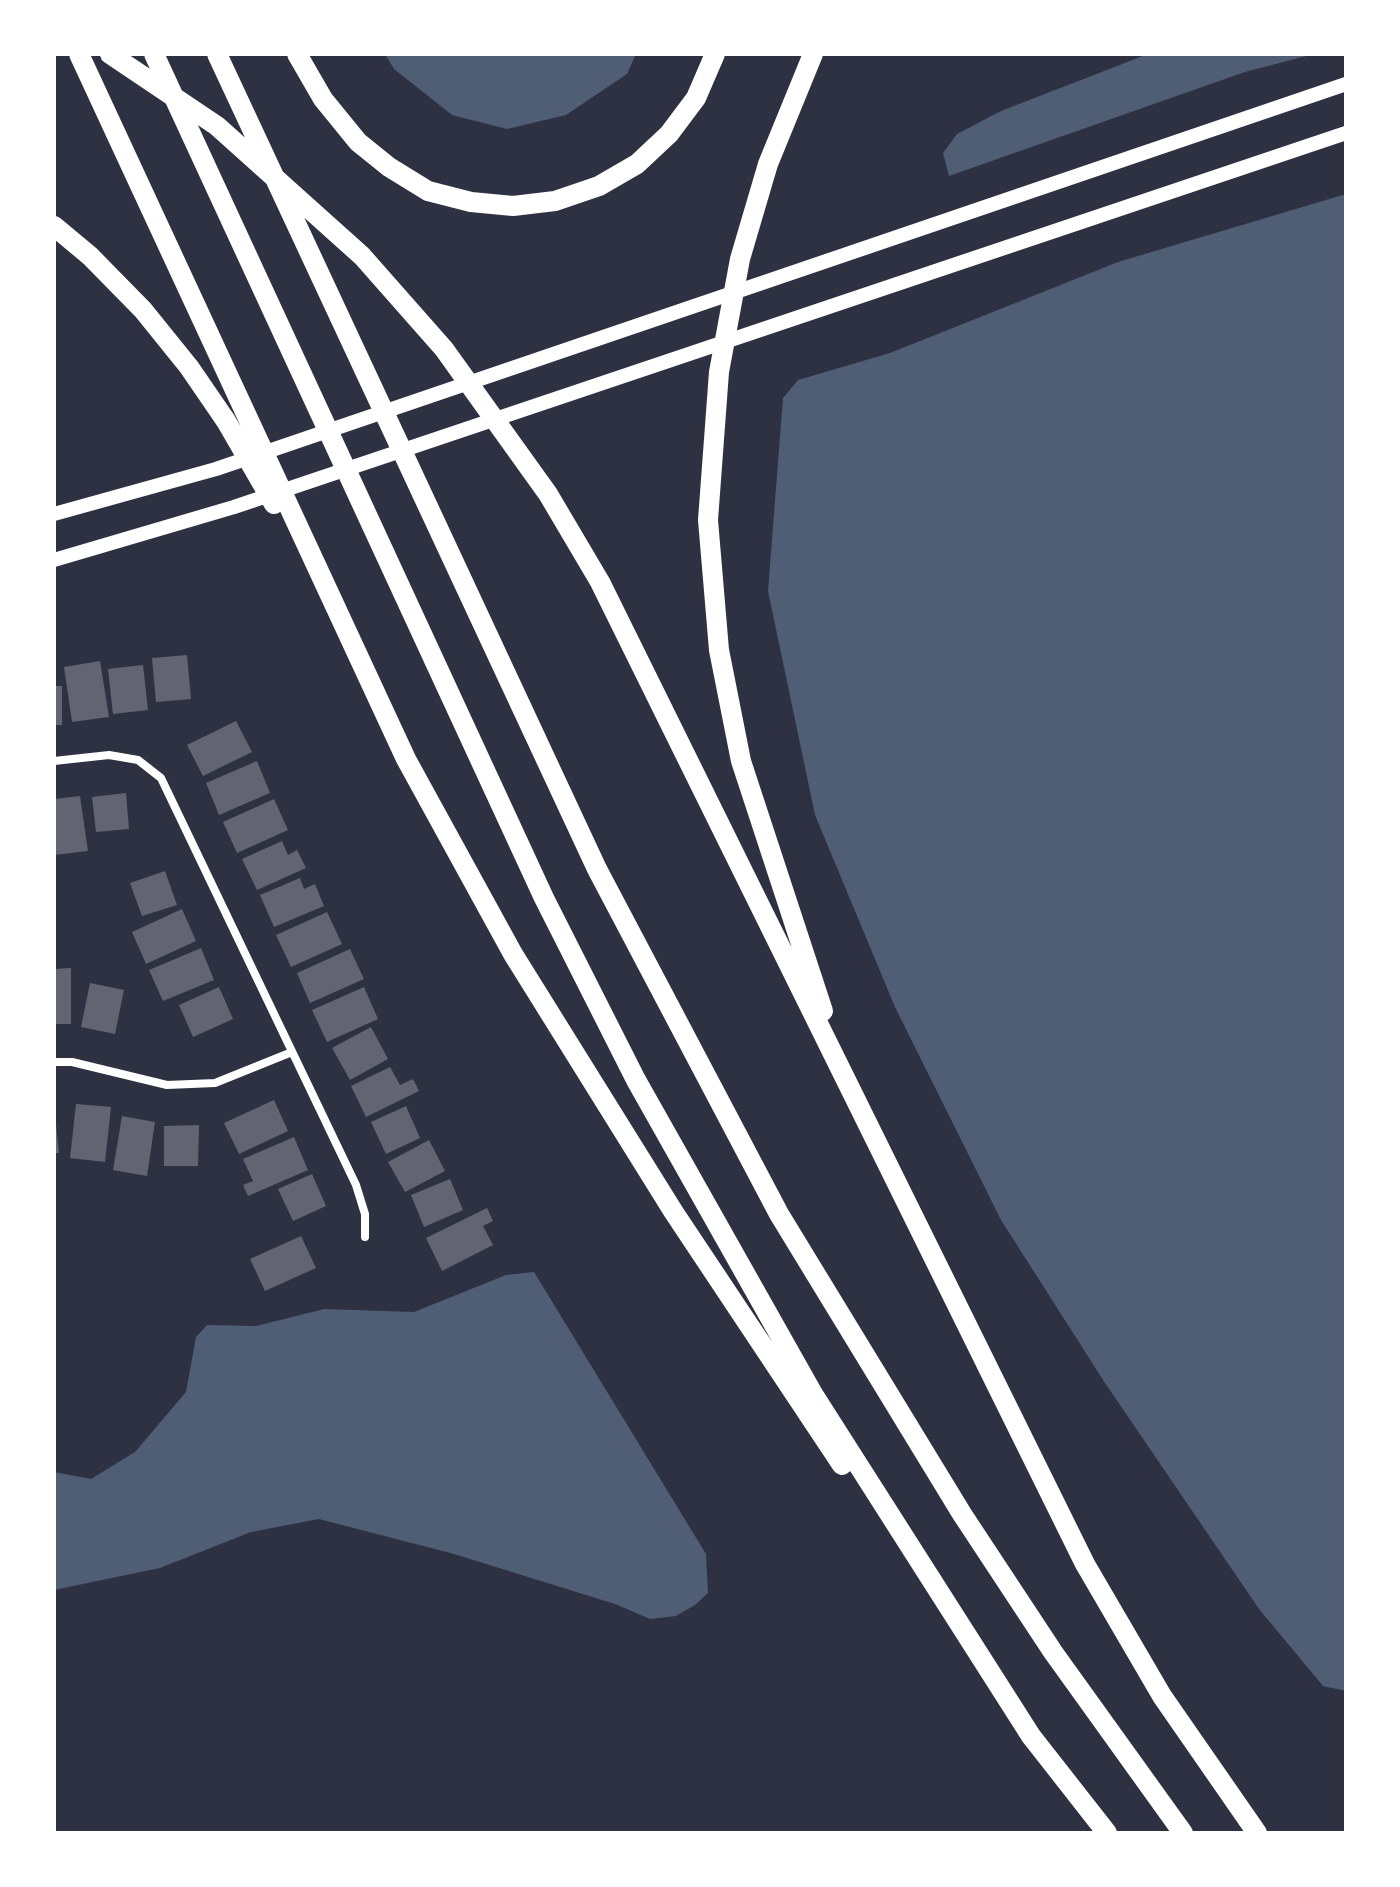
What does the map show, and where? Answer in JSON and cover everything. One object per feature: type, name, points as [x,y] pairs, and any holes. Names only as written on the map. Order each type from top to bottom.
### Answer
[{"type":"highway","points":[[79,54],[330,601],[406,759],[538,994],[789,1390],[1031,1736],[1107,1833]]},
{"type":"highway","points":[[110,54],[217,126],[362,256],[444,349],[548,494],[600,582],[1085,1564],[1162,1696],[1257,1833]]},
{"type":"highway","points":[[154,54],[544,898],[636,1080],[813,1394],[1031,1736]]},
{"type":"highway","points":[[217,54],[597,869],[779,1214],[866,1363],[970,1526],[1053,1652],[1183,1833]]},
{"type":"highway","points":[[297,54],[323,99],[358,142],[389,167],[428,191],[471,202],[513,206],[555,201],[599,186],[637,164],[669,134],[696,98],[715,54]]},
{"type":"highway","points":[[813,54],[768,164],[740,259],[719,372],[708,520],[719,650],[741,761],[829,1032],[882,1154]]},
{"type":"highway","points":[[54,226],[90,256],[143,310],[189,367],[226,421],[330,601]]},
{"type":"main road","points":[[54,514],[216,469],[1346,84]]},
{"type":"main road","points":[[54,560],[234,507],[1346,133]]},
{"type":"street","points":[[54,761],[109,755],[138,760],[161,778],[356,1185],[365,1214],[365,1237]]},
{"type":"street","points":[[54,1062],[72,1062],[167,1085],[215,1083],[292,1052]]},
{"type":"water","points":[[385,54],[636,54],[627,74],[566,115],[507,129],[452,115],[394,69]]},
{"type":"water","points":[[1148,54],[1314,54],[1245,72],[949,176],[943,153],[957,134],[1001,111]]},
{"type":"water","points":[[1346,194],[1346,1691],[1323,1686],[1259,1609],[1105,1383],[1001,1220],[895,1007],[815,815],[768,591],[783,398],[798,380],[890,353],[1118,262]]},
{"type":"water","points":[[534,1272],[706,1554],[708,1593],[695,1605],[676,1616],[650,1619],[615,1604],[454,1554],[319,1519],[251,1532],[160,1568],[54,1590],[54,1472],[91,1479],[135,1452],[186,1392],[196,1337],[207,1325],[256,1326],[324,1309],[414,1312],[506,1275]]},
{"type":"building","points":[[187,655],[191,699],[156,702],[152,658]]},
{"type":"building","points":[[100,661],[109,717],[72,722],[64,667]]},
{"type":"building","points":[[143,665],[148,710],[113,714],[108,669]]},
{"type":"building","points":[[54,686],[62,686],[62,725],[54,725]]},
{"type":"building","points":[[236,721],[252,752],[203,776],[187,745]]},
{"type":"building","points":[[257,761],[270,793],[219,815],[206,783]]},
{"type":"building","points":[[126,793],[129,829],[96,832],[92,797]]},
{"type":"building","points":[[80,796],[88,851],[54,855],[54,799]]},
{"type":"building","points":[[274,799],[288,830],[237,853],[223,822]]},
{"type":"building","points":[[282,841],[288,855],[297,850],[306,868],[257,890],[242,859]]},
{"type":"building","points":[[165,871],[177,905],[142,916],[130,883]]},
{"type":"building","points":[[300,878],[304,889],[315,884],[324,906],[274,927],[260,895]]},
{"type":"building","points":[[182,909],[196,941],[146,964],[132,932]]},
{"type":"building","points":[[327,912],[342,944],[291,967],[276,935]]},
{"type":"building","points":[[201,948],[214,980],[163,1001],[149,970]]},
{"type":"building","points":[[350,949],[364,979],[310,1003],[297,973]]},
{"type":"building","points":[[71,968],[71,1024],[54,1024],[54,969]]},
{"type":"building","points":[[90,983],[124,990],[115,1034],[81,1027]]},
{"type":"building","points":[[219,987],[233,1019],[193,1037],[179,1005]]},
{"type":"building","points":[[364,987],[378,1019],[327,1042],[312,1010]]},
{"type":"building","points":[[371,1027],[388,1059],[350,1080],[332,1048]]},
{"type":"building","points":[[390,1067],[400,1085],[413,1079],[419,1091],[366,1117],[351,1086]]},
{"type":"building","points":[[274,1100],[288,1131],[239,1154],[224,1123]]},
{"type":"building","points":[[76,1104],[111,1107],[105,1162],[70,1158]]},
{"type":"building","points":[[54,1105],[59,1153],[54,1153]]},
{"type":"building","points":[[406,1106],[420,1138],[386,1154],[371,1122]]},
{"type":"building","points":[[122,1116],[155,1122],[147,1176],[113,1170]]},
{"type":"building","points":[[199,1125],[198,1166],[164,1166],[164,1126]]},
{"type":"building","points":[[294,1137],[308,1170],[248,1196],[243,1185],[253,1181],[243,1159]]},
{"type":"building","points":[[429,1140],[445,1171],[405,1192],[388,1162]]},
{"type":"building","points":[[312,1174],[326,1206],[293,1221],[278,1189]]},
{"type":"building","points":[[450,1179],[463,1210],[424,1227],[411,1195]]},
{"type":"building","points":[[487,1208],[493,1221],[483,1226],[493,1245],[442,1271],[426,1238]]},
{"type":"building","points":[[301,1236],[316,1268],[265,1291],[250,1259]]}]
